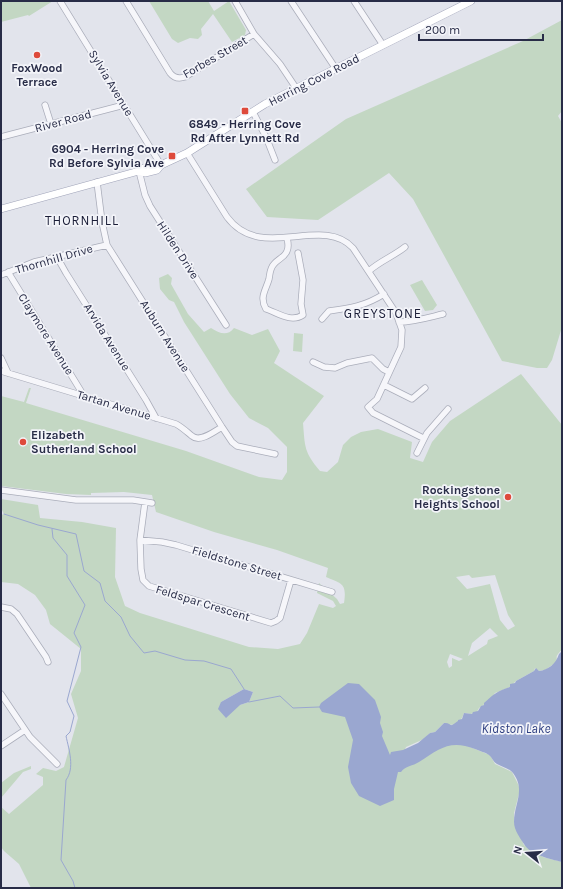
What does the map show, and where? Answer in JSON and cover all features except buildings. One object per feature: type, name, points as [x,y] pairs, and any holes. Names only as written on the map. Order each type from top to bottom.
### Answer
[{"type":"main road","name":"Herring Cove Road","points":[[1,209],[97,182],[139,172],[145,174],[158,170],[161,166],[188,153],[253,112],[296,88],[471,1]]},
{"type":"street","name":"Sylvia Avenue","points":[[60,1],[161,166]]},
{"type":"street","name":"Forbes Street","points":[[126,1],[170,73],[174,77],[185,77],[254,34]]},
{"type":"street","points":[[235,1],[254,34],[280,64],[296,88]]},
{"type":"street","points":[[291,1],[336,69]]},
{"type":"street","points":[[354,1],[383,45]]},
{"type":"street","points":[[45,105],[51,124]]},
{"type":"street","name":"River Road","points":[[1,138],[124,105]]},
{"type":"street","points":[[253,112],[276,160]]},
{"type":"street","points":[[188,153],[227,217],[237,228],[257,237],[287,238],[333,236],[340,238],[353,248],[396,313],[402,330],[401,347],[377,399],[368,407],[373,413],[423,438]]},
{"type":"street","name":"Hilden Drive","points":[[139,172],[145,195],[150,206],[226,324]]},
{"type":"street","name":"Auburn Avenue","points":[[97,182],[102,222],[107,245],[222,427],[232,442],[237,446],[275,454]]},
{"type":"street","points":[[287,238],[287,251],[271,269],[263,291],[262,301],[266,309],[287,318],[294,319],[303,315],[301,304],[303,280],[298,253]]},
{"type":"street","name":"Thornhill Drive","points":[[1,276],[34,262],[107,245]]},
{"type":"street","points":[[369,271],[380,262],[399,253],[405,247]]},
{"type":"street","name":"Arvida Avenue","points":[[57,257],[156,418]]},
{"type":"street","name":"Claymore Avenue","points":[[8,272],[84,396]]},
{"type":"street","points":[[322,319],[329,311],[371,302],[384,294]]},
{"type":"street","points":[[399,322],[418,320],[443,314]]},
{"type":"street","points":[[1,358],[7,368],[8,373]]},
{"type":"street","points":[[313,362],[324,367],[335,368],[347,363],[372,358],[383,369],[389,372]]},
{"type":"street","name":"Tartan Avenue","points":[[1,371],[181,426],[187,430],[192,437],[198,439],[201,439],[222,427]]},
{"type":"street","points":[[384,385],[412,399],[425,388]]},
{"type":"street","points":[[417,453],[423,438],[433,424],[448,409]]},
{"type":"street","points":[[1,490],[76,500],[133,500],[152,503]]},
{"type":"street","name":"Feldspar Crescent","points":[[145,502],[140,540],[142,577],[147,585],[268,623],[275,622],[280,618],[292,580]]},
{"type":"street","name":"Fieldstone Street","points":[[140,540],[176,545],[332,592]]},
{"type":"street","points":[[1,607],[11,609],[17,614],[48,662]]},
{"type":"street","points":[[1,694],[25,730],[43,752],[57,764]]},
{"type":"street","points":[[1,746],[25,730]]},
{"type":"green space","points":[[1,1],[53,1],[29,16],[1,22]]},
{"type":"green space","points":[[149,1],[208,1],[214,11],[229,1],[246,30],[245,35],[232,42],[213,14],[201,29],[202,35],[198,39],[190,38],[178,43],[172,39]]},
{"type":"green space","points":[[562,20],[562,111],[558,116],[562,123],[562,327],[552,360],[547,368],[537,368],[502,361],[413,199],[389,173],[318,220],[267,217],[246,189],[346,119],[523,41]]},
{"type":"green space","points":[[168,274],[172,278],[171,284],[188,314],[204,332],[211,328],[220,333],[226,333],[234,328],[252,335],[268,329],[280,351],[274,363],[324,396],[303,423],[306,449],[320,471],[327,472],[338,462],[343,445],[351,437],[361,432],[378,429],[412,442],[410,458],[423,462],[432,442],[450,421],[521,374],[562,425],[562,649],[557,656],[557,662],[545,670],[539,671],[535,668],[534,671],[516,681],[510,687],[495,693],[479,708],[477,712],[471,714],[464,713],[460,721],[457,723],[452,725],[444,723],[435,732],[430,733],[424,739],[406,747],[396,772],[441,741],[465,745],[490,755],[495,764],[512,772],[518,784],[520,790],[514,813],[514,822],[524,845],[543,857],[562,862],[562,888],[31,888],[19,864],[1,847],[1,807],[9,814],[43,785],[43,777],[36,774],[43,768],[56,771],[64,767],[78,718],[71,694],[81,671],[81,649],[50,624],[46,610],[35,595],[18,584],[1,582],[1,515],[4,514],[1,508],[1,499],[38,505],[40,518],[82,522],[116,528],[115,577],[125,606],[140,613],[249,647],[278,649],[300,644],[307,633],[319,604],[333,608],[336,606],[333,601],[317,593],[319,583],[337,599],[340,604],[344,603],[344,588],[340,583],[326,577],[328,568],[277,550],[214,532],[156,512],[152,495],[124,492],[91,493],[91,495],[66,494],[1,486],[1,396],[24,402],[29,388],[31,388],[26,403],[186,451],[259,477],[282,480],[287,472],[287,447],[268,428],[249,418],[230,394],[184,322],[174,302],[169,300],[160,289],[159,278]],"holes":[[[469,575],[472,578],[495,575],[508,615],[515,626],[508,630],[500,620],[490,584],[467,589],[456,577]],[[490,628],[498,636],[488,640],[487,644],[468,656],[472,643]],[[450,654],[463,659],[459,661],[452,658],[452,666],[449,668],[447,662]],[[244,689],[253,692],[249,702],[240,705],[221,702]]]},
{"type":"green space","points":[[422,280],[437,305],[433,310],[425,311],[410,285]]},
{"type":"green space","points":[[294,333],[303,334],[302,352],[293,351]]},
{"type":"green space","points":[[31,766],[31,769],[23,772],[1,798],[1,783],[14,773]]},
{"type":"water","name":"Kidston Lake","points":[[562,651],[562,862],[536,854],[527,848],[522,842],[514,825],[514,815],[519,785],[513,773],[496,763],[486,753],[466,746],[452,745],[445,747],[405,768],[401,772],[398,772],[394,789],[394,800],[380,806],[359,796],[351,783],[348,767],[353,740],[345,717],[322,712],[319,707],[321,703],[348,683],[359,684],[375,700],[381,717],[380,723],[383,732],[382,736],[390,755],[391,752],[403,750],[418,743],[430,733],[435,732],[444,723],[453,725],[458,720],[462,719],[464,713],[472,714],[473,712],[478,711],[490,697],[499,691],[510,687],[510,684],[515,683],[534,671],[536,668],[539,671],[551,666]]},
{"type":"water","points":[[244,689],[253,692],[249,702],[240,705],[226,718],[218,709],[221,702]]},
{"type":"waterway","points":[[4,514],[38,525],[76,534],[84,571],[100,583],[105,601],[121,617],[130,636],[144,653],[155,651],[185,660],[204,661],[231,669],[244,689]]},
{"type":"waterway","points":[[52,529],[53,538],[67,555],[67,576],[85,605],[74,633],[81,647],[67,701],[74,716],[70,732],[66,736],[71,764],[69,775],[66,780],[61,860],[73,881],[75,888]]},
{"type":"waterway","points":[[249,702],[280,696],[293,708],[319,707]]},
{"type":"place","name":"FoxWood Terrace","points":[[37,55]]},
{"type":"place","name":"6849 - Herring Cove Rd After Lynnett Rd","points":[[245,111]]},
{"type":"place","name":"6904 - Herring Cove Rd Before Sylvia Ave","points":[[172,156]]},
{"type":"place","name":"Elizabeth Sutherland School","points":[[23,442]]},
{"type":"place","name":"Rockingstone Heights School","points":[[508,497]]},
{"type":"district","name":"THORNHILL","points":[[82,220]]},
{"type":"district","name":"GREYSTONE","points":[[383,313]]}]
